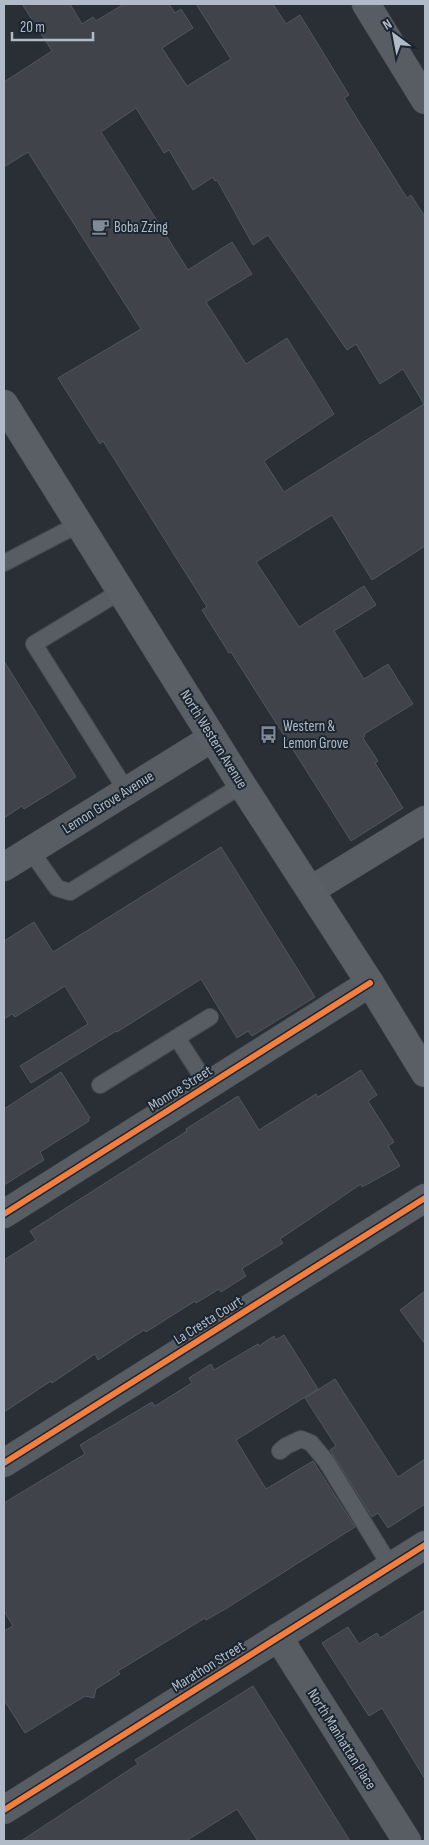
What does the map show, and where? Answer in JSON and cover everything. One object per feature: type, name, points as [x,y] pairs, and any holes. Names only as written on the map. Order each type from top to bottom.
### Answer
[{"type":"main road","name":"North Western Avenue","points":[[4,404],[212,738],[370,983],[425,1073]]},
{"type":"street","points":[[366,4],[425,100]]},
{"type":"street","name":"Lemon Grove Avenue","points":[[4,867],[212,738]]},
{"type":"street","points":[[310,890],[425,820]]},
{"type":"street","name":"Monroe Street","points":[[4,1214],[370,983]]},
{"type":"street","name":"La Cresta Court","points":[[4,1463],[425,1198]]},
{"type":"street","name":"Marathon Street","points":[[4,1810],[425,1545]]},
{"type":"street","name":"North Manhattan Place","points":[[278,1637],[406,1841]]},
{"type":"lane","points":[[4,563],[79,524]]},
{"type":"lane","points":[[121,591],[34,644],[126,790]]},
{"type":"lane","points":[[30,850],[57,888],[70,892],[242,785]]},
{"type":"lane","points":[[100,1085],[210,1017]]},
{"type":"lane","points":[[177,1038],[208,1086]]},
{"type":"lane","points":[[280,1451],[301,1439],[310,1443],[326,1461],[391,1567]]},
{"type":"building","points":[[22,4],[70,4],[82,24],[93,17],[96,21],[124,4],[169,4],[175,13],[181,9],[193,28],[162,48],[187,86],[231,59],[196,4],[273,4],[286,24],[300,15],[349,95],[344,98],[407,198],[411,195],[425,217],[425,546],[372,580],[332,515],[256,562],[299,627],[364,586],[376,605],[334,631],[364,679],[388,664],[413,704],[364,734],[363,738],[378,761],[375,763],[403,808],[351,841],[231,652],[229,653],[202,610],[207,607],[103,441],[100,444],[58,378],[141,329],[28,152],[4,167],[4,82],[52,51]],"holes":[[[136,108],[164,153],[169,150],[193,190],[213,177],[215,181],[217,180],[253,245],[268,235],[347,350],[356,344],[380,384],[403,369],[424,404],[284,492],[264,461],[334,414],[287,338],[246,364],[206,302],[252,274],[232,242],[188,270],[101,132]]]},
{"type":"building","points":[[4,661],[76,777],[24,809],[22,806],[4,818]]},
{"type":"building","points":[[221,847],[315,997],[252,1036],[248,1031],[237,1038],[201,979],[31,1083],[20,1066],[88,1024],[65,986],[15,1017],[12,1014],[4,1019],[4,941],[34,922],[53,952]]},
{"type":"building","points":[[361,1070],[377,1095],[368,1101],[394,1142],[388,1146],[400,1166],[362,1187],[361,1184],[280,1239],[283,1243],[243,1268],[246,1276],[221,1292],[219,1289],[196,1303],[195,1301],[146,1332],[144,1330],[98,1360],[95,1354],[4,1412],[4,1260],[36,1240],[30,1231],[187,1131],[186,1129],[238,1096],[259,1130],[316,1094],[318,1097]]},
{"type":"building","points":[[61,1072],[90,1118],[88,1119],[89,1121],[40,1152],[44,1160],[4,1185],[4,1109]]},
{"type":"building","points":[[425,1291],[425,1344],[400,1310]]},
{"type":"building","points":[[284,1335],[318,1389],[236,1440],[266,1489],[313,1461],[355,1527],[227,1608],[206,1620],[205,1618],[118,1671],[120,1674],[96,1689],[94,1698],[85,1696],[25,1733],[4,1700],[4,1631],[13,1626],[4,1611],[4,1503],[85,1454],[80,1445],[152,1402],[155,1406],[192,1383],[189,1378],[211,1364],[214,1370],[274,1336],[276,1340]]},
{"type":"building","points":[[335,1379],[398,1477],[425,1459],[425,1504],[388,1528],[378,1513],[372,1517],[330,1450],[336,1446],[305,1398]]},
{"type":"building","points":[[425,1610],[425,1779],[382,1708],[369,1716],[322,1643],[348,1627],[359,1644],[377,1633],[380,1638]]},
{"type":"building","points":[[253,1686],[350,1841],[258,1841],[237,1809],[186,1841],[21,1841],[138,1764],[135,1760]]},
{"type":"cycle path","points":[[4,1214],[370,983]]},
{"type":"cycle path","points":[[4,1463],[425,1198]]},
{"type":"cycle path","points":[[4,1810],[425,1545]]},
{"type":"place","name":"Boba Zzing","points":[[100,227]]},
{"type":"place","name":"Western & Lemon Grove","points":[[269,735]]}]
